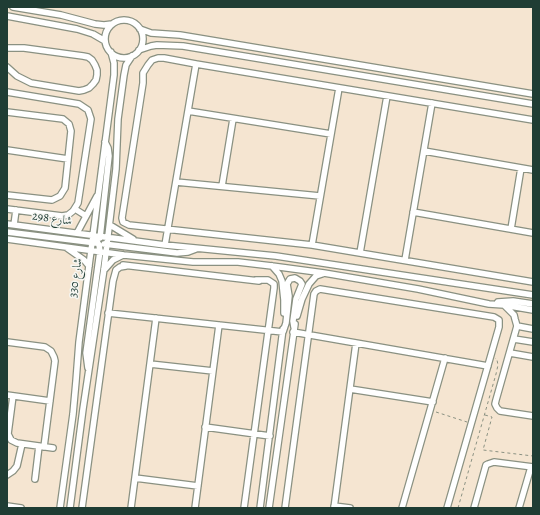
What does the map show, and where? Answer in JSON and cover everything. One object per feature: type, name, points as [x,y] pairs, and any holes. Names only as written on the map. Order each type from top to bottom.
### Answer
[{"type":"street","points":[[13,7],[61,15],[104,25],[128,20],[135,23],[143,36],[142,44],[139,50]]},
{"type":"street","points":[[7,16],[77,29],[93,34],[105,41]]},
{"type":"street","points":[[113,24],[106,33],[105,41],[108,49],[121,57],[132,56],[139,50],[151,46],[183,46],[533,104]]},
{"type":"street","points":[[140,29],[151,33],[180,36],[533,94]]},
{"type":"street","points":[[7,48],[24,48],[88,57],[95,65],[97,75],[96,80],[89,88],[79,91],[31,83],[17,76],[7,67]]},
{"type":"street","name":"شارع 330","points":[[100,244],[93,235],[114,75],[114,63],[111,52]]},
{"type":"street","name":"شارع 330","points":[[60,508],[74,407],[79,342],[89,266],[92,250],[108,237],[116,169],[118,124],[123,82],[126,65],[132,56]]},
{"type":"street","points":[[533,120],[175,60],[161,58],[152,60],[144,70],[144,83],[122,218],[123,222],[129,225],[312,245],[533,282]]},
{"type":"street","points":[[165,245],[196,64]]},
{"type":"street","points":[[312,245],[339,88]]},
{"type":"street","points":[[7,92],[79,104],[85,108],[91,119],[78,203],[75,209],[62,216],[7,209]]},
{"type":"street","points":[[360,253],[387,96]]},
{"type":"street","points":[[405,260],[432,103]]},
{"type":"street","points":[[188,111],[331,134]]},
{"type":"street","points":[[7,112],[60,118],[65,120],[72,131],[65,188],[58,198],[52,200],[7,194]]},
{"type":"street","points":[[222,186],[232,119]]},
{"type":"street","points":[[89,373],[86,353],[109,159],[109,151],[105,142]]},
{"type":"street","points":[[7,150],[68,158]]},
{"type":"street","points":[[424,151],[533,170]]},
{"type":"street","points":[[511,229],[522,168]]},
{"type":"street","points":[[176,182],[320,196]]},
{"type":"street","points":[[77,233],[99,193]]},
{"type":"street","points":[[75,209],[86,216]]},
{"type":"street","points":[[14,225],[16,210]]},
{"type":"street","points":[[413,212],[533,233]]},
{"type":"street","name":"شارع 298","points":[[7,224],[93,235]]},
{"type":"street","points":[[110,225],[135,241]]},
{"type":"street","points":[[7,232],[177,253],[188,252],[197,248]]},
{"type":"street","points":[[108,237],[165,245],[276,256],[533,295]]},
{"type":"street","points":[[7,239],[92,250]]},
{"type":"street","points":[[70,508],[106,252],[100,244]]},
{"type":"street","points":[[65,246],[84,260],[89,266]]},
{"type":"street","points":[[106,252],[193,262],[238,262],[324,273],[418,289],[490,304],[533,310]]},
{"type":"street","points":[[104,269],[113,260],[124,255]]},
{"type":"street","points":[[82,508],[112,275],[114,267],[119,265],[256,280],[270,285],[273,297],[244,508]]},
{"type":"street","points":[[260,508],[283,332],[284,304],[282,285],[278,274],[272,266]]},
{"type":"street","points":[[269,508],[294,330],[299,306],[306,289],[313,279],[324,273]]},
{"type":"street","points":[[283,332],[286,323],[289,296],[287,284],[293,278],[299,280],[302,284],[296,299],[293,322],[294,330]]},
{"type":"street","points":[[285,508],[314,294],[320,289],[494,317],[499,320],[500,325],[447,508]]},
{"type":"street","points":[[490,304],[513,301],[533,304]]},
{"type":"street","points":[[504,305],[514,315],[517,326],[496,400],[496,406],[500,411],[533,416]]},
{"type":"street","points":[[108,313],[283,332]]},
{"type":"street","points":[[131,508],[156,318]]},
{"type":"street","points":[[195,508],[219,325]]},
{"type":"street","points":[[517,326],[533,329]]},
{"type":"street","points":[[294,330],[309,335],[488,366]]},
{"type":"street","points":[[514,339],[533,342]]},
{"type":"street","points":[[7,342],[42,346],[53,354],[55,361],[50,401],[35,479]]},
{"type":"street","points":[[350,508],[334,507],[356,343]]},
{"type":"street","points":[[510,353],[533,357]]},
{"type":"street","points":[[402,508],[445,358]]},
{"type":"street","points":[[150,364],[213,371]]},
{"type":"street","points":[[350,389],[433,402]]},
{"type":"street","points":[[50,401],[10,395],[8,437],[14,442],[22,444],[53,448]]},
{"type":"street","points":[[205,427],[270,436]]},
{"type":"street","points":[[7,475],[13,472],[17,466],[22,444]]},
{"type":"street","points":[[474,508],[486,465],[494,462],[532,467],[519,508]]},
{"type":"street","points":[[135,478],[198,486]]},
{"type":"street","points":[[7,506],[21,508]]},
{"type":"path","points":[[458,508],[498,365],[496,358],[491,357]]},
{"type":"path","points":[[430,410],[471,423]]},
{"type":"path","points":[[484,415],[492,417],[483,450],[533,456]]}]
